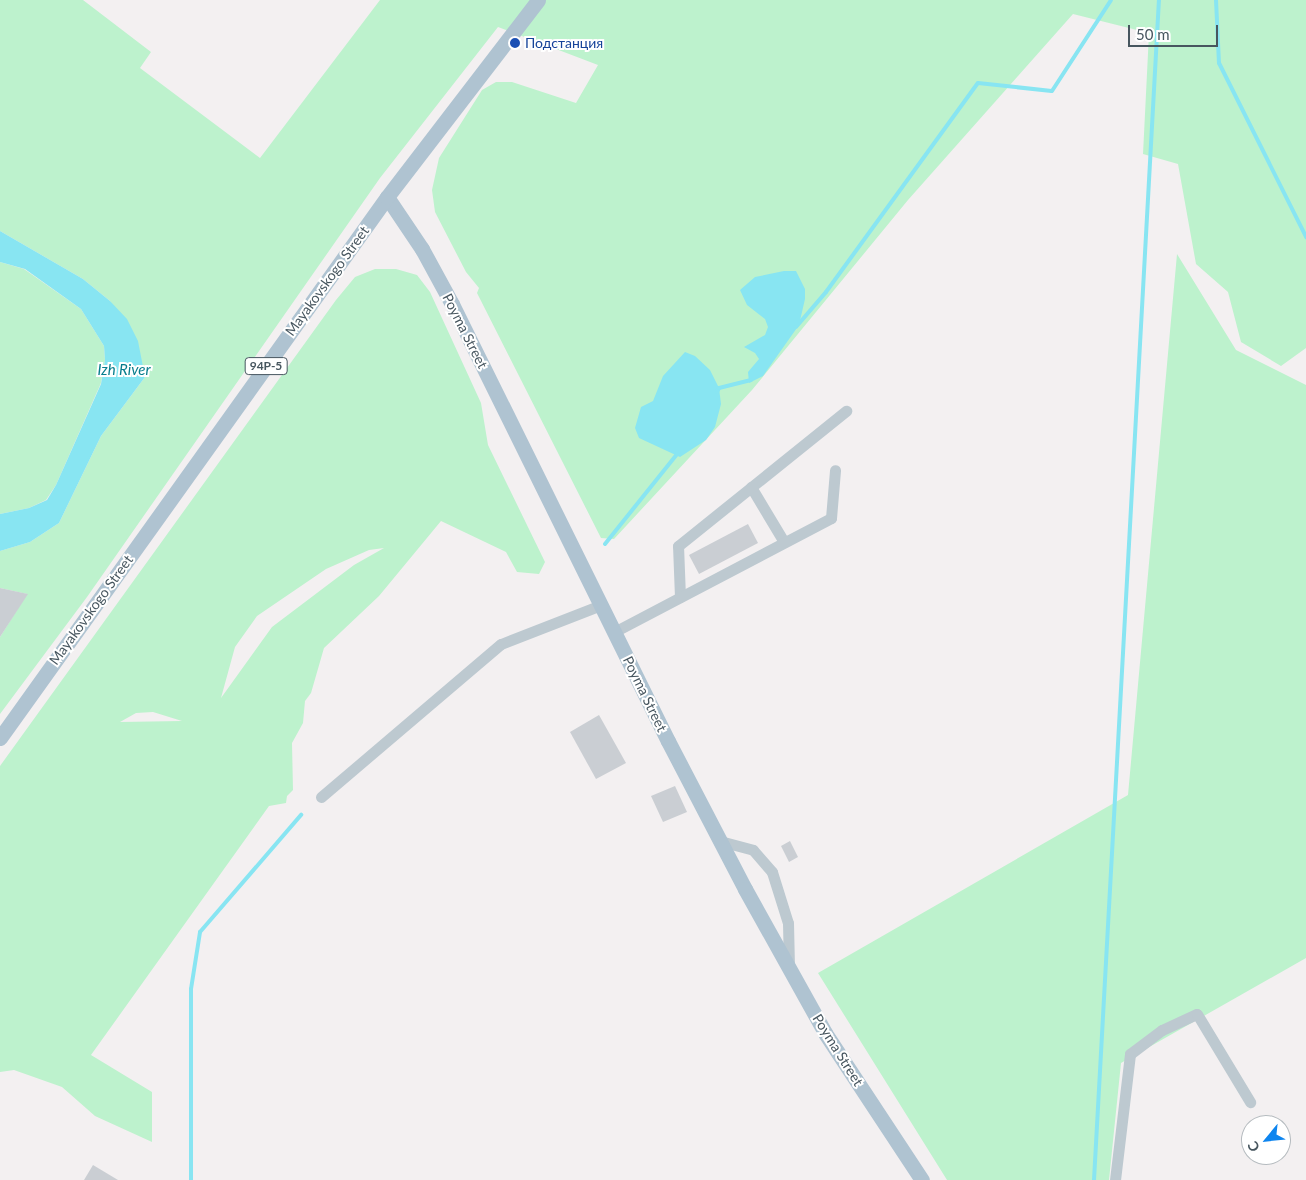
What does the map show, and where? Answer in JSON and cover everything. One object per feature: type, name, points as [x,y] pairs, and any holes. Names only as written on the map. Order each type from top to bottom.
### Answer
[{"type":"main road","name":"Mayakovskogo Street","points":[[0,738],[387,196],[538,0]]},
{"type":"main road","name":"Poyma Street","points":[[387,196],[422,248],[452,304],[614,632],[720,841],[825,1033],[922,1180]]},
{"type":"lane","points":[[680,597],[678,546],[846,411]]},
{"type":"lane","points":[[614,632],[831,518],[835,470]]},
{"type":"lane","points":[[751,487],[784,542]]},
{"type":"lane","points":[[321,797],[501,644],[601,605]]},
{"type":"lane","points":[[720,841],[753,850],[772,872],[788,923],[789,967]]},
{"type":"lane","points":[[1115,1180],[1130,1054],[1162,1030],[1197,1014],[1250,1102]]},
{"type":"green space","points":[[0,0],[83,0],[151,52],[140,68],[260,158],[380,0],[1306,0],[1306,348],[1281,366],[1241,342],[1228,292],[1196,264],[1178,164],[1143,154],[1149,33],[1073,14],[908,200],[752,390],[614,539],[601,538],[477,293],[479,288],[466,272],[435,212],[432,190],[439,158],[482,90],[496,82],[512,82],[576,103],[598,65],[498,27],[380,178],[87,597],[0,714],[0,637],[27,594],[0,588],[0,551],[30,542],[59,523],[101,436],[145,377],[110,301],[83,279],[0,231]]},
{"type":"green space","points":[[1177,254],[1236,350],[1306,385],[1306,958],[1121,1063],[1109,1180],[947,1180],[818,973],[1128,795]]},
{"type":"green space","points":[[0,262],[24,269],[81,309],[104,346],[105,360],[101,383],[56,485],[46,500],[29,508],[0,514]]},
{"type":"green space","points":[[375,269],[396,269],[417,275],[430,292],[481,403],[488,445],[545,562],[539,574],[517,572],[506,552],[441,521],[379,596],[324,648],[311,693],[305,701],[303,723],[292,743],[293,790],[287,796],[286,803],[269,806],[91,1055],[152,1092],[152,1142],[95,1116],[62,1087],[14,1070],[0,1072],[0,766],[336,300],[355,277]],"holes":[[[384,548],[354,565],[272,627],[221,698],[235,647],[257,616],[326,569],[369,550]],[[153,712],[182,721],[120,722],[136,713]]]},
{"type":"water","name":"Izh River","points":[[0,231],[83,279],[110,301],[127,319],[138,341],[145,377],[101,436],[59,523],[30,542],[0,551],[0,514],[29,508],[47,500],[56,485],[101,384],[105,360],[104,346],[81,309],[25,269],[0,262]]},
{"type":"water","points":[[784,271],[796,271],[805,289],[805,299],[799,325],[763,376],[749,383],[748,372],[759,359],[755,353],[744,347],[765,335],[768,327],[765,319],[747,305],[740,290],[755,277]]},
{"type":"water","points":[[685,352],[695,356],[710,370],[719,388],[721,404],[715,427],[706,440],[680,457],[639,438],[635,428],[641,407],[653,401],[663,376]]},
{"type":"building","points":[[748,524],[758,543],[699,574],[689,555]]},
{"type":"building","points":[[0,588],[28,594],[0,637]]},
{"type":"building","points":[[599,715],[626,763],[596,779],[570,732]]},
{"type":"building","points":[[675,786],[687,812],[663,822],[651,796]]},
{"type":"building","points":[[790,841],[798,857],[789,862],[781,846]]},
{"type":"building","points":[[93,1165],[118,1180],[84,1180]]},
{"type":"waterway","points":[[796,327],[826,292],[978,83],[1052,91],[1111,0]]},
{"type":"waterway","points":[[1094,1180],[1159,0]]},
{"type":"waterway","points":[[1216,0],[1219,63],[1306,237]]},
{"type":"waterway","points":[[717,392],[719,388],[751,380]]},
{"type":"waterway","points":[[605,544],[678,453]]},
{"type":"waterway","points":[[191,1180],[191,989],[200,932],[301,815]]},
{"type":"place","name":"Подстанция","points":[[515,43]]}]
